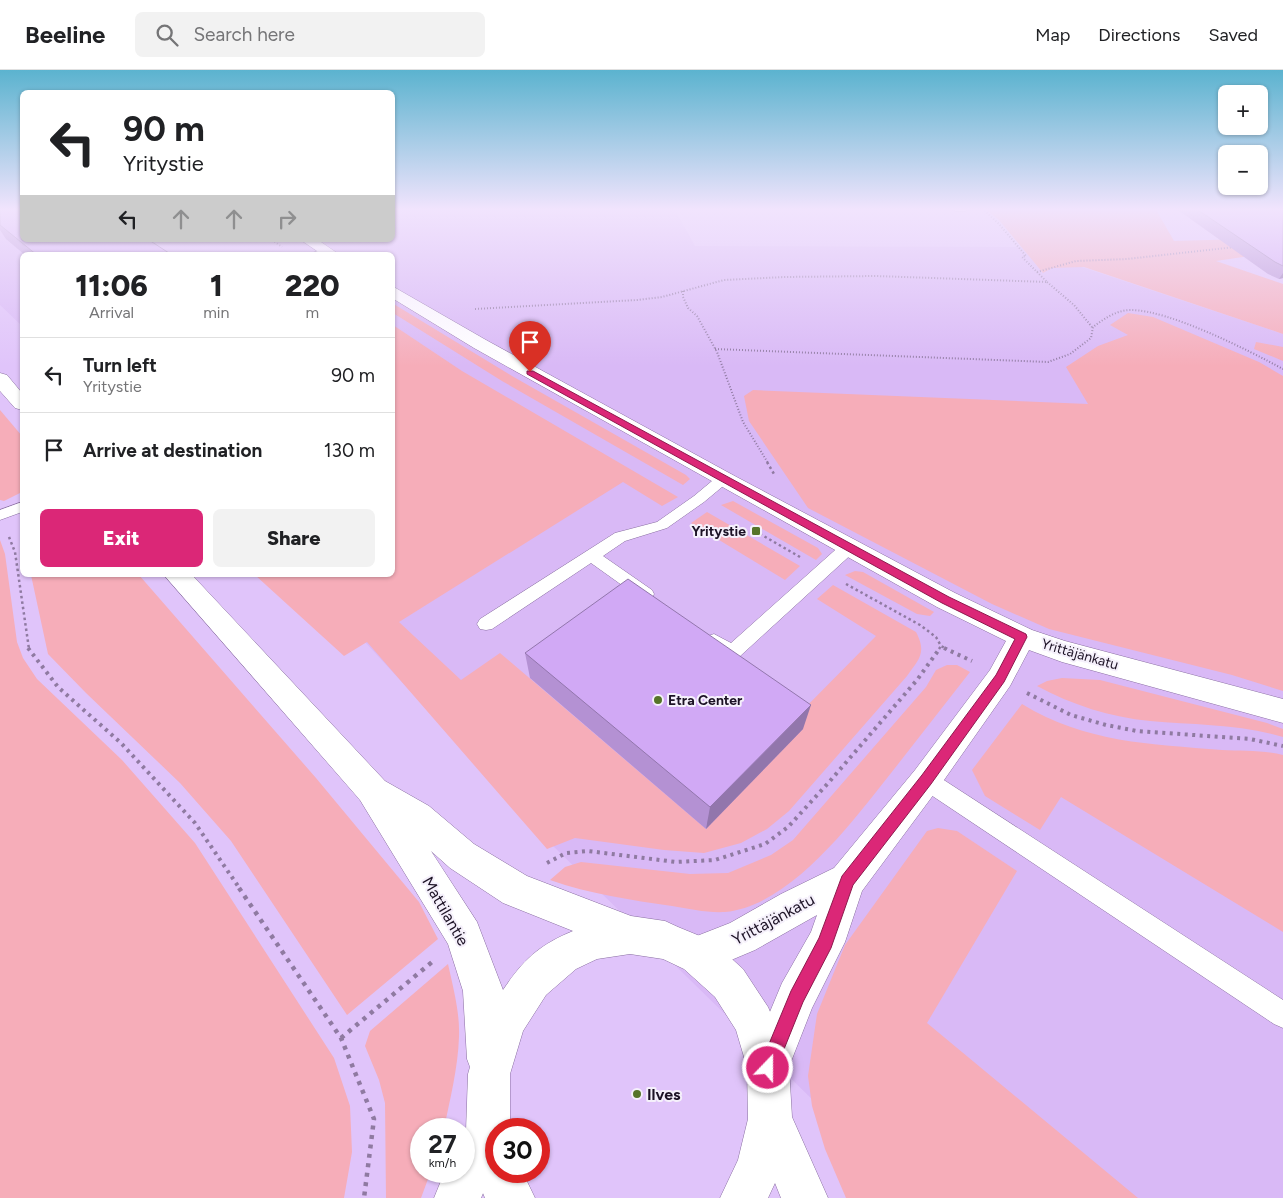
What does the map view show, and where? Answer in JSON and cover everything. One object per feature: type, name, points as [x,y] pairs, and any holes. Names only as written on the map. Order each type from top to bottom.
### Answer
[{"type":"street","points":[[395,293],[480,344],[723,479],[946,600],[1022,637]]},
{"type":"street","points":[[0,379],[20,402]]},
{"type":"street","name":"Mattilantie","points":[[180,577],[372,790],[464,935],[483,991],[489,1074]]},
{"type":"street","name":"Yrittäjänkatu","points":[[768,1068],[796,997],[826,942],[847,881],[926,780],[1000,678],[1022,637],[1062,651],[1283,711]]},
{"type":"street","name":"Mattilantie","points":[[372,790],[417,817],[462,856],[516,890],[630,935]]},
{"type":"street","name":"Yrittäjänkatu","points":[[698,955],[742,938],[794,907],[847,881]]},
{"type":"street","points":[[492,1118],[489,1074],[504,1022],[532,980],[562,955],[595,940],[630,935],[665,940],[698,955],[729,983],[754,1021],[768,1068],[770,1119],[759,1167],[743,1198]]},
{"type":"street","points":[[770,1119],[806,1198]]},
{"type":"street","points":[[457,1198],[485,1166]]},
{"type":"street","points":[[503,1183],[512,1198]]},
{"type":"lane","points":[[486,624],[620,536],[662,525],[699,499],[723,479]]},
{"type":"lane","points":[[0,516],[20,508]]},
{"type":"lane","points":[[700,631],[732,653],[849,548]]},
{"type":"lane","points":[[591,555],[661,604]]},
{"type":"lane","points":[[926,780],[1283,1015]]},
{"type":"path","points":[[715,349],[1048,362],[1070,354],[1091,338],[1092,327],[1074,305],[1026,261]]},
{"type":"path","points":[[1037,272],[1076,261],[1085,261]]},
{"type":"path","points":[[471,310],[637,300],[662,297],[724,280],[876,276],[1047,282]]},
{"type":"path","points":[[683,291],[683,297],[688,308],[697,316],[715,349],[742,422],[767,459]]},
{"type":"path","points":[[1092,327],[1102,319],[1116,313],[1131,310],[1157,314],[1264,358],[1283,369]]},
{"type":"path","points":[[7,535],[15,552],[28,648],[58,687],[122,744],[194,823],[341,1038],[374,1119],[364,1198]]},
{"type":"path","points":[[516,890],[546,863],[566,853],[588,851],[676,862],[715,860],[765,844],[788,827],[830,781],[917,680],[941,646]]},
{"type":"path","points":[[1029,694],[1071,715],[1106,725],[1137,731],[1250,739],[1283,746]]},
{"type":"path","points":[[341,1038],[464,935]]},
{"type":"shaded area","points":[[0,261],[20,261],[20,324],[0,305]]},
{"type":"shaded area","points":[[395,261],[1063,261],[1283,334],[1283,1198],[913,1198],[550,843],[365,642],[391,577],[395,577]]},
{"type":"shaded area","points":[[1033,261],[1218,261],[1216,261],[1283,284],[1283,334],[1084,267],[1052,268],[1043,273]]},
{"type":"shaded area","points":[[395,305],[512,376],[690,479],[683,485],[502,381],[395,314]]},
{"type":"shaded area","points":[[1128,313],[1153,317],[1259,362],[1283,376],[1283,691],[1232,675],[1049,629],[992,604],[808,508],[749,421],[744,396],[753,390],[1088,404],[1066,367],[1098,346],[1128,335],[1110,325]]},
{"type":"shaded area","points":[[395,326],[462,371],[678,497],[662,506],[623,482],[399,622],[461,680],[500,653],[706,829],[792,721],[876,636],[817,599],[833,585],[916,632],[921,645],[920,656],[907,676],[789,811],[767,829],[741,843],[704,853],[664,850],[575,838],[547,849],[367,642],[344,656],[257,577],[395,577]]},
{"type":"shaded area","points":[[1256,342],[1283,347],[1283,361],[1254,349]]},
{"type":"shaded area","points":[[0,410],[20,434],[20,493],[4,501],[0,500]]},
{"type":"shaded area","points":[[733,501],[818,548],[822,554],[816,560],[721,505]]},
{"type":"shaded area","points":[[707,512],[800,566],[785,580],[691,523]]},
{"type":"shaded area","points":[[0,540],[5,554],[17,642],[23,658],[37,679],[122,760],[195,843],[334,1058],[350,1106],[352,1152],[344,1198],[0,1198]]},
{"type":"shaded area","points":[[855,571],[863,572],[934,612],[930,616],[917,614],[845,575]]},
{"type":"shaded area","points":[[31,577],[141,577],[316,778],[419,902],[438,939],[347,1015],[231,841],[180,783],[48,654]]},
{"type":"shaded area","points":[[947,665],[957,665],[970,672],[842,834],[798,877],[774,894],[750,906],[725,912],[712,912],[611,896],[550,880],[565,867],[581,862],[690,874],[728,873],[771,855],[793,840],[926,687],[936,670]]},
{"type":"shaded area","points":[[1062,678],[1100,680],[1267,723],[1283,729],[1283,737],[1234,727],[1120,717],[1064,699],[1037,686],[1047,681]]},
{"type":"shaded area","points":[[1022,704],[1070,727],[1119,739],[1169,746],[1260,751],[1283,755],[1283,932],[1061,797],[1040,830],[985,796],[972,770]]},
{"type":"shaded area","points":[[938,828],[957,831],[1017,871],[927,1023],[1138,1198],[846,1198],[825,1149],[812,1106],[808,1076],[817,1014],[845,945],[927,831]]},
{"type":"shaded area","points":[[448,964],[457,1009],[459,1037],[455,1072],[446,1118],[410,1118],[410,1183],[427,1183],[421,1198],[386,1198],[385,1103],[379,1080],[365,1046],[370,1031]]},
{"type":"building","points":[[1273,261],[1283,261],[1283,266]]},
{"type":"building","name":"Etra Center","points":[[628,579],[811,705],[710,807],[525,653]]},
{"type":"place","name":"Yritystie","points":[[756,531]]},
{"type":"place","name":"Etra Center","points":[[658,700]]},
{"type":"place","name":"Ilves","points":[[637,1094]]},
{"type":"route","points":[[530,372],[946,600],[1022,637],[1000,678],[926,780],[847,881],[826,942],[796,997],[768,1068]]}]
